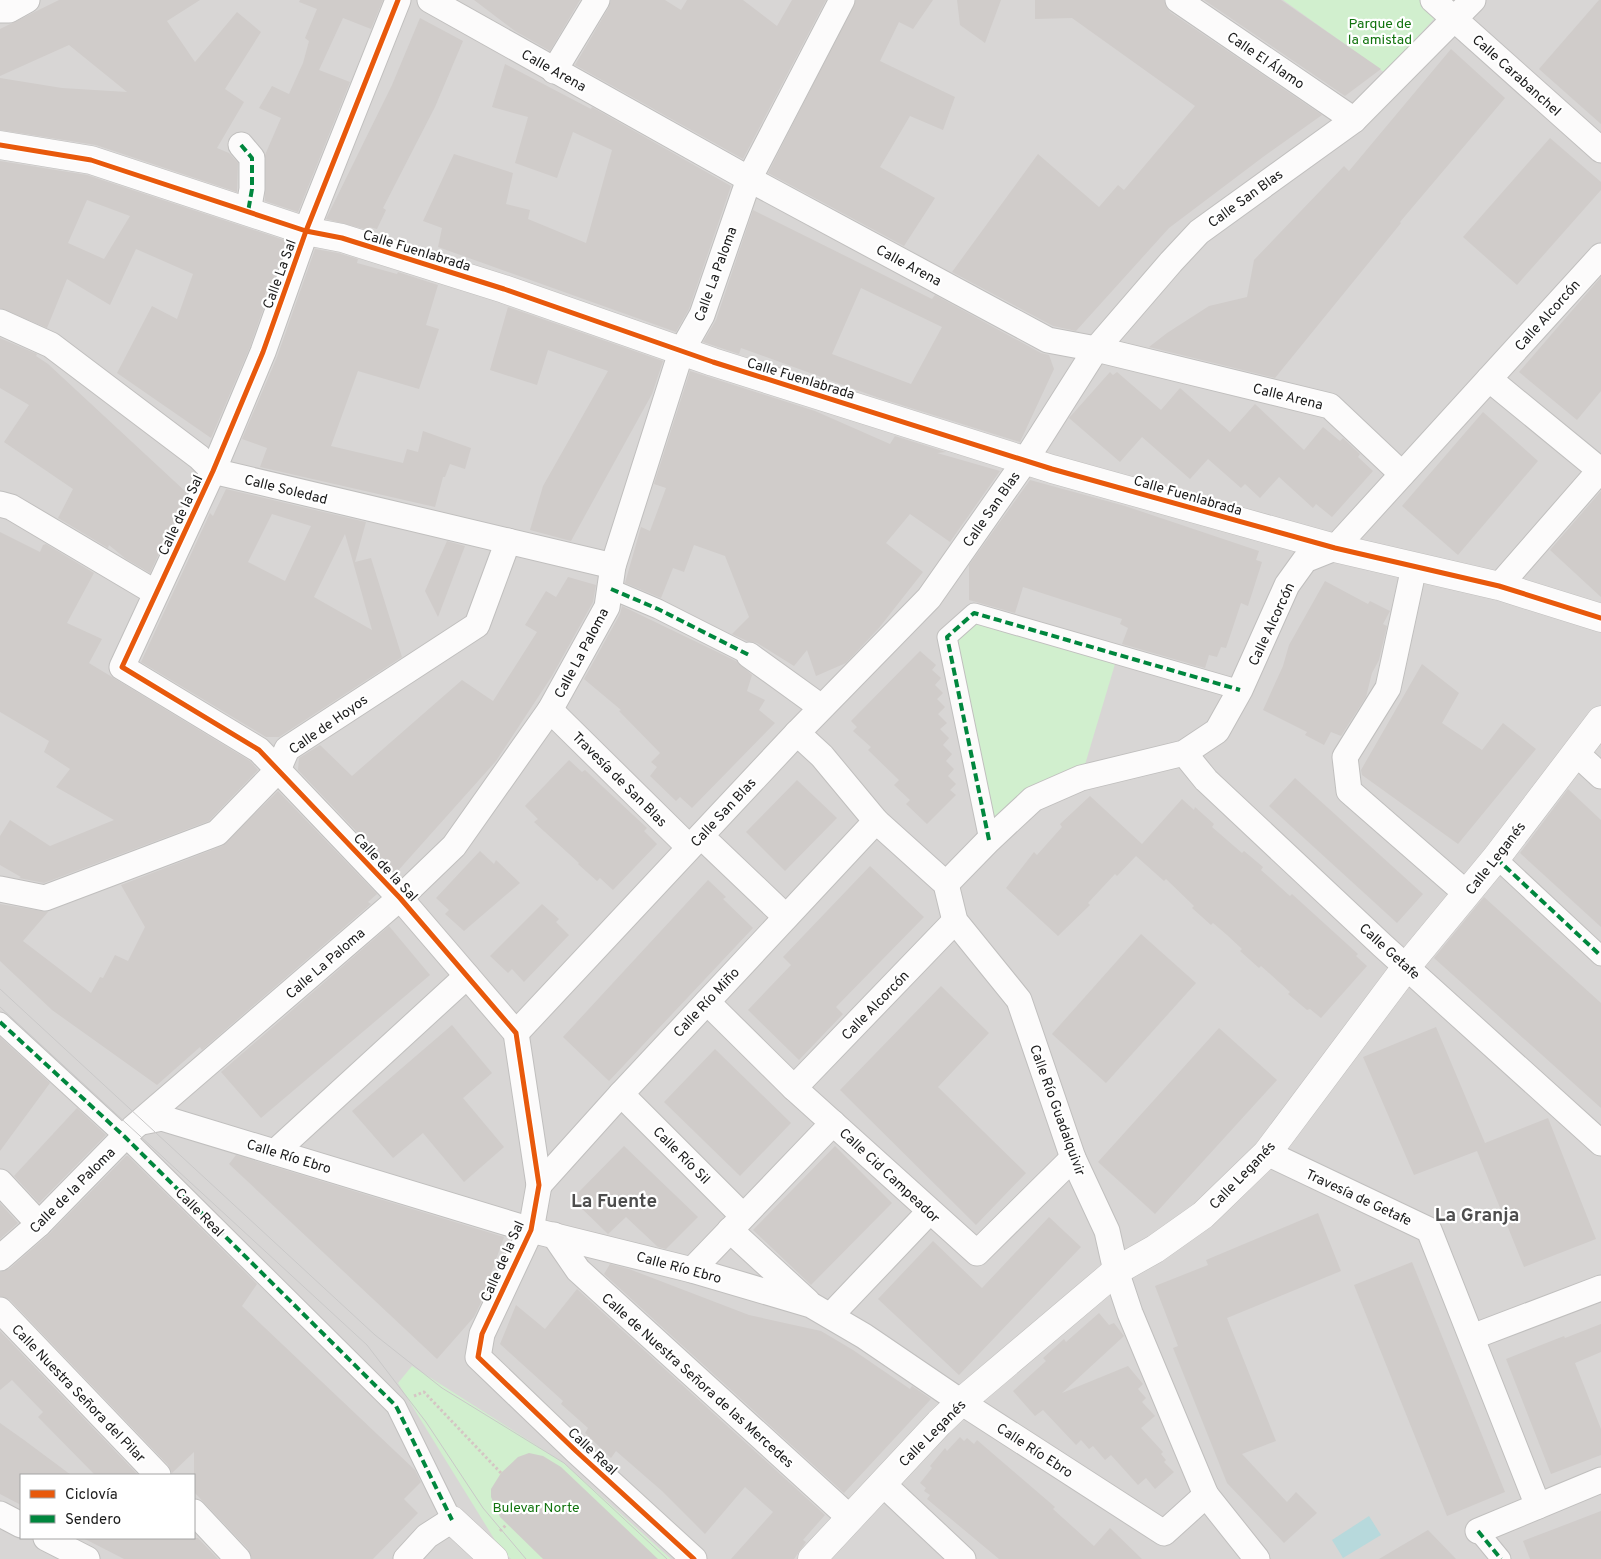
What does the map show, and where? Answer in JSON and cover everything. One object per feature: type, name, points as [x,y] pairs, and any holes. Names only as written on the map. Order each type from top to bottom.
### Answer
[{"type":"street","points":[[0,10],[9,10],[27,0]]},
{"type":"street","name":"Calle La Sal","points":[[213,471],[263,352],[306,231],[398,0]]},
{"type":"street","name":"Calle Arena","points":[[430,0],[749,179],[1048,340],[1096,349],[1330,406],[1402,474]]},
{"type":"street","points":[[554,71],[597,0]]},
{"type":"street","name":"Calle La Paloma","points":[[133,1129],[400,898],[454,846],[550,710],[607,607],[612,578],[681,352],[702,315],[749,179],[842,0]]},
{"type":"street","name":"Calle El Álamo","points":[[1178,0],[1354,120]]},
{"type":"street","name":"Calle Carabanchel","points":[[1433,0],[1601,150]]},
{"type":"street","name":"Calle San Blas","points":[[516,1033],[797,733],[929,598],[1025,461],[1096,349],[1199,232],[1354,120],[1473,0]]},
{"type":"street","name":"Calle Fuenlabrada","points":[[0,145],[90,160],[306,231],[342,238],[504,289],[681,352],[1025,461],[1335,548],[1499,586],[1601,618]]},
{"type":"street","points":[[241,145],[252,158],[252,189],[248,212]]},
{"type":"street","name":"Calle Alcorcón","points":[[946,884],[989,840],[1034,800],[1082,778],[1184,753],[1217,731],[1240,690],[1287,585],[1305,560],[1335,548],[1601,256]]},
{"type":"street","points":[[0,322],[51,345],[199,457],[213,471]]},
{"type":"street","points":[[1489,379],[1601,469],[1499,586]]},
{"type":"street","name":"Calle Soledad","points":[[213,471],[508,541],[612,578]]},
{"type":"street","name":"Calle de la Sal","points":[[213,471],[122,667],[259,750],[400,898],[516,1033],[539,1185],[543,1232],[482,1334],[478,1357]]},
{"type":"street","points":[[0,504],[11,508],[156,593]]},
{"type":"street","name":"Calle de Hoyos","points":[[0,889],[45,898],[217,833],[278,770],[287,749],[477,625],[508,541]]},
{"type":"street","points":[[1414,567],[1388,688],[1345,757],[1349,791],[1467,894]]},
{"type":"street","points":[[612,578],[658,609],[749,655],[822,707]]},
{"type":"street","points":[[989,840],[947,637],[974,612],[1240,690]]},
{"type":"street","name":"Travesía de San Blas","points":[[550,710],[695,842],[786,917]]},
{"type":"street","name":"Calle Leganés","points":[[812,1559],[938,1423],[961,1402],[1116,1271],[1156,1249],[1203,1215],[1267,1153],[1407,966],[1496,858],[1601,720]]},
{"type":"street","points":[[797,733],[822,756],[876,821],[946,884]]},
{"type":"street","name":"Calle Getafe","points":[[1184,753],[1206,780],[1601,1143]]},
{"type":"street","points":[[1576,753],[1601,776]]},
{"type":"street","name":"Calle Río Miño","points":[[539,1185],[621,1094],[876,821]]},
{"type":"street","points":[[1496,858],[1601,956]]},
{"type":"street","name":"Calle Río Guadalquivir","points":[[946,884],[955,922],[1019,1000],[1073,1158],[1106,1231],[1116,1271],[1130,1313],[1206,1495]]},
{"type":"street","name":"Calle Alcorcón","points":[[794,1088],[955,922]]},
{"type":"street","points":[[275,1152],[467,976]]},
{"type":"street","name":"Calle Cid Campeador","points":[[707,1002],[794,1088],[929,1212],[977,1253],[1073,1158]]},
{"type":"street","name":"Calle Real","points":[[0,1022],[133,1129],[396,1406],[452,1520]]},
{"type":"street","name":"Calle Río Sil","points":[[621,1094],[737,1223],[821,1310]]},
{"type":"street","name":"Calle Río Ebro","points":[[133,1129],[162,1118],[543,1232],[692,1270],[821,1310],[1164,1533],[1206,1495]]},
{"type":"street","points":[[692,1270],[833,1123]]},
{"type":"street","name":"Calle de la Paloma","points":[[0,1258],[40,1224],[133,1129]]},
{"type":"street","name":"Travesía de Getafe","points":[[1267,1153],[1429,1230],[1538,1506]]},
{"type":"street","points":[[0,1182],[40,1224]]},
{"type":"street","points":[[821,1310],[929,1212]]},
{"type":"street","name":"Calle de Nuestra Señora de las Mercedes","points":[[543,1232],[578,1270],[850,1518]]},
{"type":"street","points":[[1472,1337],[1601,1288]]},
{"type":"street","name":"Calle Nuestra Señora del Pilar","points":[[0,1310],[157,1474]]},
{"type":"street","name":"Calle Real","points":[[478,1357],[576,1451],[694,1559]]},
{"type":"street","points":[[1501,1559],[1478,1531],[1601,1480]]},
{"type":"street","points":[[883,1484],[963,1559]]},
{"type":"street","points":[[1206,1495],[1257,1559]]},
{"type":"street","points":[[195,1513],[238,1559]]},
{"type":"street","points":[[0,1514],[20,1524]]},
{"type":"street","points":[[406,1559],[427,1536],[452,1520],[494,1559]]},
{"type":"street","points":[[48,1539],[87,1559]]},
{"type":"path","points":[[396,1406],[424,1392],[501,1473]]},
{"type":"shaded area","points":[[0,0],[1601,0],[1601,1559],[0,1559]]},
{"type":"green space","name":"Parque de la amistad","points":[[1283,0],[1432,0],[1443,9],[1385,73]]},
{"type":"green space","points":[[974,613],[1118,654],[1081,778],[989,840],[947,637]]},
{"type":"green space","name":"Bulevar Norte","points":[[412,1366],[564,1463],[671,1559],[511,1559],[498,1545],[398,1383]]},
{"type":"water","points":[[1369,1516],[1381,1535],[1343,1558],[1332,1540]]},
{"type":"building","points":[[59,0],[200,0],[167,21],[195,62],[237,12],[261,32],[225,89],[244,102],[217,148],[229,153],[238,163],[237,192],[96,145],[0,130],[0,78],[62,88],[127,92],[69,45],[0,76],[0,29]]},
{"type":"building","points":[[300,0],[383,0],[371,29],[343,18],[319,70],[350,82],[298,212],[265,201],[265,155],[281,118],[259,108],[272,86],[289,94],[303,63],[309,41],[305,38],[317,9],[299,2]]},
{"type":"building","points":[[474,0],[580,0],[550,51],[515,31]]},
{"type":"building","points":[[611,0],[665,0],[681,10],[687,0],[743,0],[777,26],[792,0],[826,0],[743,159],[575,65],[609,7]]},
{"type":"building","points":[[856,0],[933,0],[913,29],[899,22],[880,61],[955,97],[943,130],[910,116],[880,167],[935,198],[904,246],[768,173]]},
{"type":"building","points":[[957,0],[1001,0],[985,43],[960,25]]},
{"type":"building","points":[[1035,0],[1164,0],[1170,12],[1322,115],[1169,228],[1076,331],[1053,326],[952,272],[1038,154],[1099,207],[1118,185],[1124,190],[1195,106],[1072,18],[1035,19]]},
{"type":"building","points":[[1204,0],[1281,0],[1381,69],[1345,96]]},
{"type":"building","points":[[1601,0],[1601,124],[1539,69]]},
{"type":"building","points":[[420,18],[463,41],[435,107],[383,208],[386,210],[377,229],[369,227],[368,230],[326,219],[392,85]]},
{"type":"building","points":[[1451,49],[1505,98],[1400,222],[1275,378],[1149,347],[1209,306],[1247,297],[1254,260],[1344,166],[1349,171]]},
{"type":"building","points":[[505,64],[591,109],[592,107],[731,186],[689,309],[676,332],[438,247],[442,228],[423,221],[454,154],[513,173],[506,204],[530,210],[528,219],[586,243],[612,150],[573,132],[557,178],[515,163],[528,117],[492,107]]},
{"type":"building","points":[[1550,138],[1601,182],[1601,190],[1517,285],[1463,237]]},
{"type":"building","points":[[0,161],[87,175],[287,241],[250,347],[211,438],[117,373],[152,306],[177,319],[193,274],[136,249],[110,305],[67,279],[47,328],[0,308]],"holes":[[[87,200],[130,216],[104,259],[68,243]]]},
{"type":"building","points":[[753,210],[932,299],[935,295],[1041,353],[1049,355],[1054,369],[1020,442],[879,398],[741,348],[739,354],[703,342],[716,320]],"holes":[[[861,288],[942,327],[911,384],[832,354]]]},
{"type":"building","points":[[315,249],[338,253],[358,259],[357,263],[397,274],[398,272],[438,285],[426,325],[439,329],[419,389],[358,371],[331,446],[403,463],[407,449],[418,452],[423,431],[471,448],[465,469],[450,464],[445,477],[443,477],[435,507],[260,467],[267,448],[242,439],[277,357]]},
{"type":"building","points":[[1601,277],[1601,391],[1577,420],[1519,372]]},
{"type":"building","points":[[508,307],[663,361],[652,394],[571,541],[530,530],[543,486],[608,371],[548,350],[537,385],[490,370]]},
{"type":"building","points":[[0,338],[37,354],[36,356],[48,364],[187,493],[150,573],[126,559],[109,545],[108,548],[58,518],[73,489],[4,442],[29,405],[0,388]]},
{"type":"building","points":[[690,371],[815,411],[890,444],[895,436],[946,452],[937,453],[1000,471],[950,542],[910,514],[886,543],[923,572],[879,628],[846,663],[816,676],[807,650],[794,666],[757,643],[747,641],[732,634],[749,617],[725,556],[694,545],[684,572],[673,568],[661,598],[625,583],[641,527],[650,531],[666,488],[654,484]]},
{"type":"building","points":[[1110,372],[1113,375],[1117,372],[1161,410],[1180,388],[1230,432],[1255,404],[1304,450],[1323,427],[1340,441],[1343,438],[1360,454],[1358,457],[1373,471],[1332,517],[1316,504],[1313,508],[1279,477],[1260,498],[1245,484],[1241,488],[1208,459],[1190,479],[1142,437],[1120,462],[1069,418]]},
{"type":"building","points":[[1483,412],[1538,461],[1458,555],[1402,506]]},
{"type":"building","points":[[1030,480],[1125,506],[1259,551],[1256,560],[1262,562],[1248,606],[1241,603],[1226,648],[1221,647],[1217,657],[1209,655],[1205,668],[1122,644],[1128,628],[1120,624],[1122,619],[1023,587],[1015,613],[969,600],[969,565]]},
{"type":"building","points":[[226,489],[366,522],[355,562],[371,558],[402,657],[279,737],[266,737],[141,662],[210,513],[213,516]],"holes":[[[272,514],[311,526],[285,581],[248,562]],[[345,534],[353,562],[372,630],[314,597]]]},
{"type":"building","points":[[1601,491],[1601,597],[1550,550]]},
{"type":"building","points":[[0,532],[40,552],[43,545],[46,544],[94,573],[67,623],[102,639],[89,663],[250,761],[258,770],[209,821],[44,883],[19,878],[21,877],[0,865],[0,836],[10,820],[50,846],[114,820],[56,787],[70,769],[44,752],[49,741],[0,712]]},
{"type":"building","points":[[447,541],[465,546],[438,617],[425,591]]},
{"type":"building","points":[[568,577],[596,585],[593,602],[552,676],[496,761],[396,873],[298,770],[299,758],[320,745],[352,776],[462,680],[493,701],[537,632],[525,625],[546,591],[556,597]]},
{"type":"building","points":[[1325,581],[1368,604],[1370,601],[1390,611],[1383,624],[1387,626],[1379,660],[1372,673],[1366,697],[1341,736],[1331,732],[1324,745],[1305,735],[1307,732],[1263,710],[1283,666],[1289,645]]},
{"type":"building","points":[[622,606],[736,661],[752,675],[747,691],[765,700],[759,710],[775,723],[692,808],[680,797],[676,801],[650,776],[657,767],[651,762],[660,753],[619,711],[621,710],[584,679],[620,614]]},
{"type":"building","points":[[920,651],[936,665],[932,670],[941,678],[935,685],[943,693],[937,699],[945,707],[938,714],[947,723],[940,729],[949,738],[943,745],[952,754],[946,761],[954,769],[948,776],[956,784],[950,790],[956,795],[927,824],[906,804],[910,800],[894,785],[899,780],[868,750],[871,747],[853,731],[857,727],[851,721]]},
{"type":"building","points":[[1422,664],[1459,693],[1442,723],[1482,750],[1503,723],[1536,749],[1458,844],[1362,775],[1361,770]]},
{"type":"building","points":[[569,760],[582,772],[585,770],[647,828],[644,831],[657,844],[613,890],[600,878],[597,881],[534,822],[538,819],[525,806]]},
{"type":"building","points":[[1295,778],[1423,894],[1397,923],[1269,806]]},
{"type":"building","points":[[797,780],[837,818],[785,871],[746,832]]},
{"type":"building","points":[[1568,789],[1601,820],[1601,927],[1520,853]]},
{"type":"building","points":[[278,791],[377,894],[368,902],[371,904],[202,1050],[200,1047],[157,1085],[52,1010],[0,961],[0,904],[48,912],[23,941],[91,993],[100,977],[103,978],[115,955],[128,961],[145,927],[121,885],[222,846]]},
{"type":"building","points":[[1090,796],[1142,844],[1182,799],[1194,810],[1195,807],[1214,824],[1212,827],[1242,853],[1244,851],[1263,867],[1261,870],[1290,896],[1292,894],[1358,954],[1356,956],[1367,966],[1321,1018],[1310,1009],[1307,1010],[1288,994],[1290,992],[1261,966],[1259,968],[1240,951],[1242,949],[1227,935],[1213,923],[1211,925],[1192,908],[1194,906],[1166,879],[1164,881],[1136,856],[1117,876],[1115,874],[1088,903],[1090,905],[1058,936],[1006,888],[1034,852],[1037,855],[1062,827],[1060,824]]},
{"type":"building","points":[[480,851],[494,864],[496,860],[520,883],[464,931],[445,914],[449,910],[436,898]]},
{"type":"building","points":[[870,866],[924,917],[836,1007],[843,1014],[799,1060],[748,1010],[791,965],[783,957]]},
{"type":"building","points":[[708,880],[726,897],[723,899],[753,928],[609,1081],[563,1037]]},
{"type":"building","points":[[1484,897],[1601,1003],[1601,1108],[1434,958]]},
{"type":"building","points":[[542,904],[559,919],[556,922],[569,935],[524,982],[512,969],[508,973],[490,956]]},
{"type":"building","points":[[389,926],[430,975],[261,1118],[221,1072]]},
{"type":"building","points":[[1141,934],[1196,983],[1106,1083],[1052,1034]]},
{"type":"building","points":[[941,986],[989,1033],[938,1087],[1026,1173],[976,1225],[840,1090]]},
{"type":"building","points":[[452,1025],[492,1073],[463,1098],[504,1147],[464,1182],[423,1133],[393,1158],[352,1111]]},
{"type":"building","points":[[1436,1027],[1485,1143],[1548,1118],[1596,1239],[1524,1267],[1477,1151],[1414,1175],[1363,1057]]},
{"type":"building","points":[[1219,1028],[1277,1080],[1155,1214],[1098,1162]]},
{"type":"building","points":[[0,1037],[50,1083],[0,1151]]},
{"type":"building","points":[[715,1049],[791,1123],[740,1176],[664,1102]]},
{"type":"building","points":[[77,1108],[106,1135],[39,1203],[14,1176]]},
{"type":"building","points":[[624,1146],[698,1217],[666,1249],[658,1247],[626,1217],[608,1234],[572,1199]]},
{"type":"building","points":[[835,1146],[892,1203],[811,1285],[753,1230]]},
{"type":"building","points":[[236,1155],[504,1237],[488,1282],[490,1284],[474,1317],[437,1359],[229,1164]]},
{"type":"building","points":[[128,1156],[257,1284],[242,1306],[415,1470],[421,1482],[404,1499],[418,1513],[373,1559],[252,1559],[248,1549],[195,1493],[194,1452],[172,1473],[168,1465],[10,1300],[0,1296],[0,1272],[9,1269],[48,1235]]},
{"type":"building","points":[[0,1203],[18,1223],[0,1239]]},
{"type":"building","points":[[1318,1213],[1341,1271],[1227,1318],[1276,1441],[1242,1454],[1287,1502],[1296,1492],[1317,1513],[1284,1543],[1227,1483],[1173,1348],[1178,1346],[1155,1286],[1208,1265],[1206,1260]]},
{"type":"building","points":[[1049,1217],[1081,1247],[959,1375],[878,1299],[933,1241],[982,1288]]},
{"type":"building","points":[[1412,1262],[1505,1492],[1447,1516],[1354,1285]]},
{"type":"building","points":[[610,1264],[629,1269],[749,1315],[821,1331],[853,1350],[910,1389],[912,1386],[931,1399],[844,1493],[604,1274]]},
{"type":"building","points":[[577,1289],[825,1515],[803,1540],[806,1542],[794,1559],[731,1559],[773,1512],[745,1487],[705,1534],[662,1491],[616,1451],[611,1458],[585,1433],[588,1428],[561,1404],[563,1401],[500,1344],[516,1305],[545,1329]]},
{"type":"building","points":[[1099,1313],[1109,1325],[1114,1323],[1124,1336],[1062,1393],[1128,1366],[1143,1384],[1138,1389],[1146,1398],[1142,1402],[1155,1416],[1141,1428],[1163,1452],[1161,1454],[1166,1460],[1164,1462],[1174,1472],[1155,1489],[1146,1478],[1138,1485],[1111,1455],[1105,1460],[1093,1446],[1089,1449],[1081,1440],[1076,1445],[1043,1410],[1035,1416],[1013,1391],[1046,1361],[1043,1358],[1064,1339],[1066,1342]]},
{"type":"building","points":[[1601,1324],[1601,1352],[1575,1363],[1601,1429],[1601,1455],[1551,1474],[1506,1359],[1564,1336],[1565,1338]]},
{"type":"building","points":[[0,1331],[137,1474],[94,1474],[38,1417],[43,1412],[12,1380],[0,1390]]},
{"type":"building","points":[[0,1423],[70,1474],[20,1474],[20,1504],[0,1494]]},
{"type":"building","points":[[960,1437],[964,1441],[967,1438],[974,1444],[977,1440],[1055,1507],[1053,1509],[1094,1546],[1110,1528],[1142,1559],[999,1559],[927,1499],[930,1495],[924,1491],[926,1488],[920,1483],[932,1468],[930,1466],[945,1448],[947,1451]]},
{"type":"building","points":[[529,1453],[543,1456],[561,1467],[658,1559],[543,1559],[500,1517],[491,1497],[491,1489],[501,1473],[518,1457]]},
{"type":"building","points":[[1601,1511],[1601,1559],[1530,1559],[1523,1541]]},
{"type":"building","points":[[1428,1530],[1456,1559],[1379,1559]]},
{"type":"building","points":[[198,1538],[218,1559],[124,1559],[85,1539]]},
{"type":"tram line","points":[[0,989],[375,1335],[442,1388],[564,1463],[667,1559]]},
{"type":"tram line","points":[[0,1007],[367,1345],[426,1422],[483,1508],[526,1559]]},
{"type":"marked path","points":[[241,145],[252,158],[252,189],[248,212]]},
{"type":"marked path","points":[[611,589],[658,609],[749,655]]},
{"type":"marked path","points":[[989,840],[947,637],[974,613],[1240,690]]},
{"type":"marked path","points":[[1496,858],[1601,956]]},
{"type":"marked path","points":[[0,1022],[125,1137],[396,1406],[452,1520]]},
{"type":"marked path","points":[[1478,1531],[1501,1559]]},
{"type":"cycle path","points":[[398,0],[306,231],[263,352],[213,471],[122,667],[259,750],[400,898],[516,1033],[539,1185],[531,1230],[482,1334],[478,1357],[576,1451],[694,1559]]},
{"type":"cycle path","points":[[0,145],[91,160],[306,231],[342,238],[504,289],[713,362],[1052,469],[1335,548],[1499,586],[1601,618]]},
{"type":"district","name":"La Fuente","points":[[614,1200]]},
{"type":"district","name":"La Granja","points":[[1477,1214]]}]
